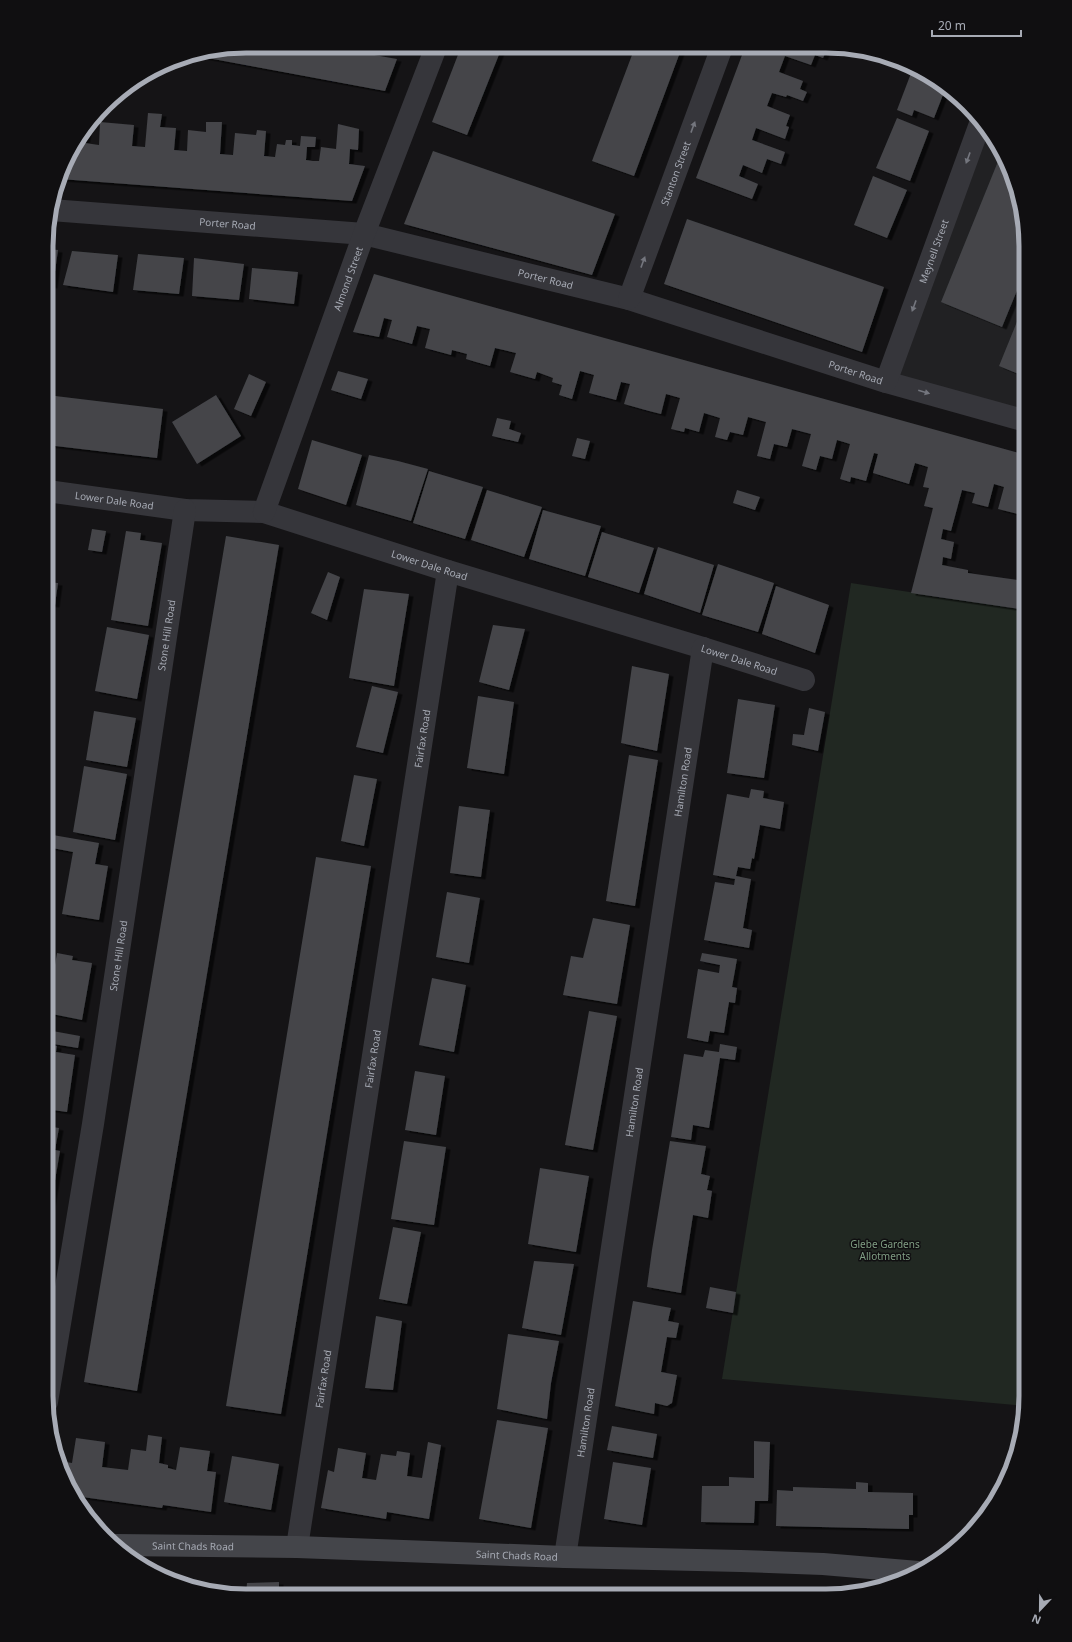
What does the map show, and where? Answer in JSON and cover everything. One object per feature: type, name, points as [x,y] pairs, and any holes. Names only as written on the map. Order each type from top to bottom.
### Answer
[{"type":"street","name":"Almond Street","points":[[264,512],[364,234],[433,53]]},
{"type":"street","name":"Stanton Street","points":[[629,299],[720,53]]},
{"type":"street","name":"Meynell Street","points":[[886,382],[979,129]]},
{"type":"street","name":"Porter Road","points":[[57,210],[364,234],[629,299],[886,382],[1019,419]]},
{"type":"street","name":"Lower Dale Road","points":[[53,492],[185,510],[264,512],[448,571],[804,680]]},
{"type":"street","name":"Stone Hill Road","points":[[53,1366],[93,1124],[185,510]]},
{"type":"street","name":"Fairfax Road","points":[[298,1547],[448,571]]},
{"type":"street","name":"Hamilton Road","points":[[565,1557],[703,648]]},
{"type":"street","name":"Saint Chads Road","points":[[125,1546],[298,1547],[565,1557],[823,1564],[907,1571]]},
{"type":"shaded area","points":[[981,132],[999,161],[1009,184],[1019,234],[1019,414],[893,378]]},
{"type":"green space","name":"Glebe Gardens Allotments","points":[[851,583],[1019,609],[1019,1405],[722,1379]]},
{"type":"building","points":[[234,53],[363,53],[397,59],[385,91],[206,58]]},
{"type":"building","points":[[459,53],[500,53],[467,135],[432,122]]},
{"type":"building","points":[[633,53],[680,53],[634,176],[592,161]]},
{"type":"building","points":[[743,53],[825,53],[823,58],[815,55],[811,65],[785,56],[779,72],[803,81],[800,89],[807,92],[803,101],[787,95],[786,97],[772,93],[767,106],[790,115],[786,126],[789,127],[785,139],[756,128],[752,140],[785,152],[781,164],[767,159],[762,173],[743,165],[739,176],[758,184],[752,199],[696,178]]},
{"type":"building","points":[[911,73],[944,93],[934,118],[914,110],[912,116],[897,110]]},
{"type":"building","points":[[148,113],[162,114],[160,127],[176,128],[174,150],[187,151],[188,130],[206,132],[206,122],[222,122],[220,154],[233,155],[235,133],[256,135],[257,130],[266,131],[264,156],[275,157],[277,144],[285,145],[286,140],[292,140],[292,145],[300,146],[301,136],[316,137],[315,147],[307,147],[306,160],[319,161],[321,147],[336,149],[338,124],[359,129],[358,150],[350,149],[349,164],[365,166],[352,201],[65,179],[73,161],[86,140],[85,143],[99,145],[100,122],[134,125],[132,146],[145,147]]},
{"type":"building","points":[[897,118],[929,131],[910,181],[876,168]]},
{"type":"building","points":[[433,151],[615,214],[592,275],[404,224]]},
{"type":"building","points":[[999,160],[1009,184],[1017,221],[1019,234],[1019,286],[1002,327],[941,302]]},
{"type":"building","points":[[873,176],[907,190],[887,238],[854,225]]},
{"type":"building","points":[[687,219],[884,287],[862,352],[664,284]]},
{"type":"building","points":[[53,250],[58,250],[53,286]]},
{"type":"building","points":[[72,251],[118,255],[113,292],[63,285]]},
{"type":"building","points":[[138,254],[184,258],[179,294],[133,290]]},
{"type":"building","points":[[194,258],[244,264],[239,300],[192,296]]},
{"type":"building","points":[[252,268],[298,272],[294,304],[249,299]]},
{"type":"building","points":[[374,274],[1019,453],[1019,514],[998,509],[1004,487],[994,484],[988,507],[972,503],[975,493],[962,490],[951,531],[943,529],[941,539],[954,542],[951,559],[943,557],[942,565],[968,570],[968,573],[1019,580],[1019,609],[911,593],[933,508],[924,506],[929,488],[923,487],[928,467],[915,463],[909,484],[873,473],[878,454],[874,453],[866,481],[851,477],[850,482],[840,479],[850,444],[837,440],[832,459],[820,456],[816,470],[802,466],[811,434],[792,429],[787,447],[774,444],[770,459],[757,456],[766,422],[748,417],[743,435],[730,432],[727,440],[715,437],[720,418],[704,413],[699,432],[685,428],[684,432],[671,429],[680,398],[666,394],[661,414],[649,411],[624,404],[630,384],[621,382],[616,400],[589,393],[594,375],[580,371],[572,399],[559,395],[562,385],[552,382],[553,378],[537,372],[535,379],[510,372],[516,353],[495,348],[490,366],[466,359],[467,354],[452,350],[451,355],[425,348],[430,329],[417,326],[412,344],[387,337],[392,320],[384,318],[379,337],[353,332]]},
{"type":"building","points":[[1019,317],[1019,374],[999,366]]},
{"type":"building","points":[[338,371],[368,379],[361,399],[331,390]]},
{"type":"building","points":[[249,374],[266,382],[251,416],[234,409]]},
{"type":"building","points":[[216,395],[241,436],[197,464],[172,422]]},
{"type":"building","points":[[53,396],[163,409],[157,458],[53,446]]},
{"type":"building","points":[[497,418],[511,421],[509,429],[521,433],[518,442],[492,436]]},
{"type":"building","points":[[577,438],[590,441],[585,459],[572,456]]},
{"type":"building","points":[[312,440],[362,455],[346,505],[298,489]]},
{"type":"building","points":[[369,455],[428,469],[411,521],[356,505]]},
{"type":"building","points":[[429,471],[483,487],[465,539],[413,523]]},
{"type":"building","points":[[487,490],[542,507],[524,557],[471,540]]},
{"type":"building","points":[[737,490],[760,497],[755,510],[733,503]]},
{"type":"building","points":[[543,510],[601,526],[585,576],[529,559]]},
{"type":"building","points":[[92,529],[106,531],[102,552],[88,550]]},
{"type":"building","points":[[126,531],[141,533],[140,540],[162,543],[148,626],[111,620]]},
{"type":"building","points":[[602,532],[654,548],[639,593],[588,577]]},
{"type":"building","points":[[226,536],[279,545],[137,1391],[84,1382]]},
{"type":"building","points":[[658,547],[714,565],[700,613],[644,594]]},
{"type":"building","points":[[718,564],[774,583],[758,632],[702,615]]},
{"type":"building","points":[[328,572],[340,577],[327,620],[311,613]]},
{"type":"building","points":[[53,583],[58,583],[55,605],[53,605]]},
{"type":"building","points":[[776,586],[829,605],[815,653],[762,634]]},
{"type":"building","points":[[364,589],[409,594],[394,686],[349,678]]},
{"type":"building","points":[[493,625],[525,629],[509,690],[479,682]]},
{"type":"building","points":[[107,627],[149,635],[137,699],[95,691]]},
{"type":"building","points":[[632,666],[669,674],[657,751],[621,743]]},
{"type":"building","points":[[372,686],[398,692],[383,753],[356,747]]},
{"type":"building","points":[[478,696],[514,702],[504,774],[467,768]]},
{"type":"building","points":[[738,699],[775,705],[764,778],[727,773]]},
{"type":"building","points":[[809,708],[825,712],[818,751],[792,745],[793,734],[804,735]]},
{"type":"building","points":[[94,711],[136,718],[127,767],[86,760]]},
{"type":"building","points":[[629,755],[658,760],[635,906],[606,901]]},
{"type":"building","points":[[84,766],[127,774],[115,840],[73,832]]},
{"type":"building","points":[[354,775],[377,779],[364,846],[341,841]]},
{"type":"building","points":[[751,789],[764,791],[763,798],[784,802],[780,829],[760,825],[754,859],[752,858],[750,869],[738,867],[736,876],[751,879],[743,928],[752,930],[749,948],[704,940],[715,882],[734,885],[735,879],[713,875],[727,794],[749,798]]},
{"type":"building","points":[[459,806],[490,810],[481,877],[450,873]]},
{"type":"building","points":[[53,835],[99,843],[95,864],[108,866],[99,920],[62,914],[73,852],[53,848]]},
{"type":"building","points":[[316,857],[371,866],[281,1414],[226,1406]]},
{"type":"building","points":[[447,892],[480,898],[469,963],[436,957]]},
{"type":"building","points":[[593,918],[630,925],[617,1004],[563,995],[571,956],[583,958]]},
{"type":"building","points":[[57,953],[73,956],[72,960],[92,963],[82,1020],[53,1014],[53,977]]},
{"type":"building","points":[[702,953],[737,959],[732,987],[737,988],[735,1003],[729,1002],[724,1033],[710,1031],[708,1042],[687,1038],[698,969],[719,973],[720,965],[700,961]]},
{"type":"building","points":[[432,978],[466,985],[454,1052],[419,1045]]},
{"type":"building","points":[[589,1011],[617,1016],[593,1150],[565,1145]]},
{"type":"building","points":[[53,1031],[80,1036],[78,1048],[53,1044]]},
{"type":"building","points":[[720,1044],[737,1047],[735,1060],[720,1058],[709,1128],[693,1125],[691,1140],[671,1137],[684,1054],[703,1057],[705,1050],[719,1052]]},
{"type":"building","points":[[53,1045],[57,1046],[56,1052],[75,1055],[67,1112],[53,1110]]},
{"type":"building","points":[[415,1071],[445,1076],[436,1135],[405,1130]]},
{"type":"building","points":[[53,1127],[59,1128],[55,1150],[60,1151],[53,1192]]},
{"type":"building","points":[[404,1141],[446,1147],[434,1225],[391,1219]]},
{"type":"building","points":[[670,1141],[706,1146],[701,1174],[710,1176],[707,1190],[712,1191],[708,1218],[693,1215],[681,1293],[647,1287]]},
{"type":"building","points":[[540,1168],[589,1176],[576,1252],[528,1244]]},
{"type":"building","points":[[393,1227],[421,1232],[407,1304],[379,1299]]},
{"type":"building","points":[[534,1261],[574,1264],[561,1335],[522,1328]]},
{"type":"building","points":[[710,1287],[736,1292],[733,1313],[706,1308]]},
{"type":"building","points":[[633,1301],[671,1308],[668,1321],[679,1323],[676,1338],[667,1337],[661,1372],[677,1375],[672,1403],[667,1406],[655,1403],[654,1414],[615,1406]]},
{"type":"building","points":[[376,1316],[402,1321],[393,1390],[365,1388]]},
{"type":"building","points":[[508,1334],[559,1341],[551,1383],[547,1419],[497,1409]]},
{"type":"building","points":[[497,1420],[548,1428],[531,1528],[479,1519]]},
{"type":"building","points":[[612,1426],[657,1434],[653,1458],[607,1450]]},
{"type":"building","points":[[148,1435],[162,1437],[159,1463],[168,1465],[168,1468],[176,1470],[180,1447],[210,1451],[207,1471],[216,1472],[211,1512],[163,1505],[162,1508],[82,1497],[65,1462],[72,1463],[76,1438],[105,1442],[102,1467],[128,1470],[131,1449],[146,1451]]},
{"type":"building","points":[[754,1441],[770,1442],[768,1501],[755,1501],[754,1523],[701,1522],[702,1486],[729,1486],[729,1477],[754,1478]]},
{"type":"building","points":[[428,1442],[441,1445],[429,1519],[387,1512],[386,1519],[321,1508],[328,1470],[334,1472],[338,1448],[366,1453],[362,1478],[376,1480],[381,1454],[396,1456],[397,1451],[410,1453],[407,1476],[422,1478]]},
{"type":"building","points":[[232,1456],[279,1464],[271,1510],[224,1502]]},
{"type":"building","points":[[613,1462],[651,1468],[642,1525],[604,1519]]},
{"type":"building","points":[[856,1482],[868,1483],[868,1492],[913,1493],[913,1515],[909,1515],[909,1529],[776,1526],[777,1490],[793,1491],[793,1487],[856,1489]]},
{"type":"building","points":[[279,1582],[279,1589],[246,1589],[247,1583]]}]
